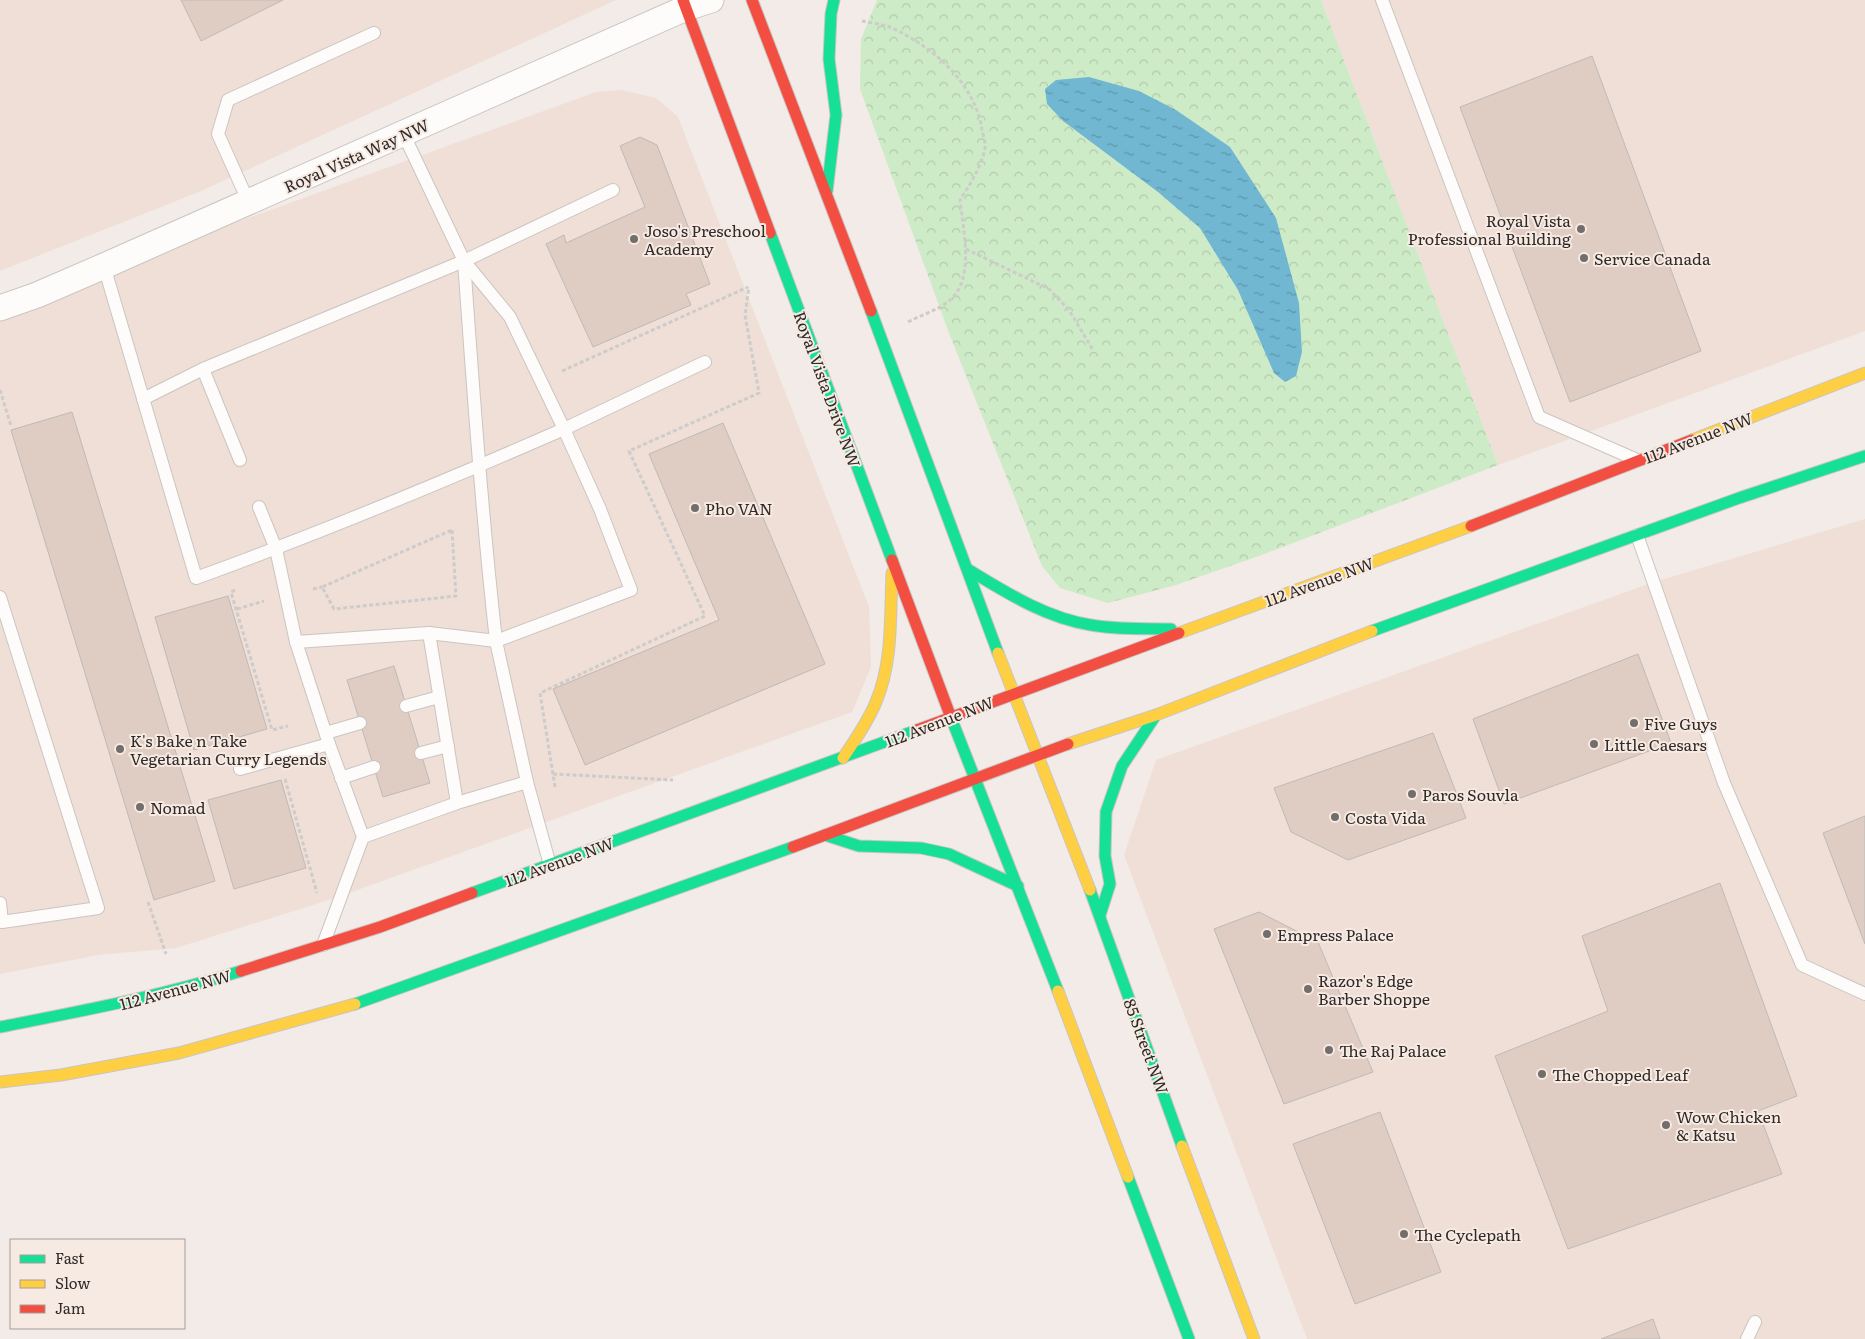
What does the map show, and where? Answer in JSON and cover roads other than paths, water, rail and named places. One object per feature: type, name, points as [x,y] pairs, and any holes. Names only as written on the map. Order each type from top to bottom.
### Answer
[{"type":"street","name":"Royal Vista Way NW","points":[[0,308],[37,295],[248,203],[685,4],[711,0]]},
{"type":"street","points":[[752,0],[881,336],[1036,754]]},
{"type":"street","points":[[827,195],[836,115],[829,59],[831,14],[834,0]]},
{"type":"street","name":"Royal Vista Drive NW","points":[[685,4],[973,778]]},
{"type":"street","name":"112 Avenue NW","points":[[0,1027],[124,1003],[199,984],[380,927],[842,758],[950,716],[1472,526],[1865,373]]},
{"type":"street","points":[[0,1082],[61,1075],[179,1052],[350,1006],[825,835],[1036,754],[1156,715],[1386,626],[1637,535],[1865,456]]},
{"type":"street","points":[[842,758],[862,730],[880,694],[888,646],[892,562]]},
{"type":"street","points":[[968,570],[1028,603],[1056,616],[1079,623],[1111,628],[1187,629]]},
{"type":"street","points":[[1100,915],[1110,884],[1106,856],[1106,812],[1122,766],[1156,715]]},
{"type":"street","name":"85 Street NW","points":[[1036,754],[1100,915],[1217,1244],[1254,1339]]},
{"type":"street","points":[[973,778],[1018,886],[1189,1339]]},
{"type":"street","points":[[825,835],[859,846],[921,848],[949,854],[1018,886]]},
{"type":"lane","points":[[1382,0],[1539,417],[1639,460]]},
{"type":"lane","points":[[248,203],[218,134],[228,100],[374,33]]},
{"type":"lane","points":[[296,642],[429,634],[496,641],[631,590],[600,510],[510,317],[464,261],[404,133]]},
{"type":"lane","points":[[143,399],[203,369],[464,261],[613,190]]},
{"type":"lane","points":[[464,261],[479,466],[496,641],[527,782],[550,865]]},
{"type":"lane","points":[[104,266],[196,578],[276,549],[564,430],[705,362]]},
{"type":"lane","points":[[203,369],[240,460]]},
{"type":"lane","points":[[260,507],[276,549],[296,642],[341,778],[363,837],[323,945]]},
{"type":"lane","points":[[1637,535],[1724,783],[1802,965],[1865,994]]},
{"type":"lane","points":[[0,597],[98,908],[2,922],[0,903]]},
{"type":"lane","points":[[429,634],[457,803]]},
{"type":"lane","points":[[406,706],[439,697]]},
{"type":"lane","points":[[240,768],[328,739],[360,723]]},
{"type":"lane","points":[[421,753],[448,746]]},
{"type":"lane","points":[[341,778],[374,767]]},
{"type":"lane","points":[[363,837],[457,803],[527,782]]},
{"type":"lane","points":[[1747,1339],[1755,1322]]},
{"type":"water","points":[[1089,77],[1139,91],[1176,110],[1230,147],[1276,218],[1299,303],[1302,352],[1296,376],[1285,382],[1274,373],[1238,290],[1200,228],[1158,192],[1063,121],[1047,104],[1045,89],[1056,80]]},
{"type":"place","name":"Royal Vista Professional Building","points":[[1581,229]]},
{"type":"place","name":"Joso's Preschool Academy","points":[[634,239]]},
{"type":"place","name":"Service Canada","points":[[1584,258]]},
{"type":"place","name":"Pho VAN","points":[[695,508]]},
{"type":"place","name":"Five Guys","points":[[1634,723]]},
{"type":"place","name":"Little Caesars","points":[[1594,744]]},
{"type":"place","name":"K's Bake n Take Vegetarian Curry Legends","points":[[120,749]]},
{"type":"place","name":"Paros Souvla","points":[[1412,794]]},
{"type":"place","name":"Nomad","points":[[140,807]]},
{"type":"place","name":"Costa Vida","points":[[1335,817]]},
{"type":"place","name":"Empress Palace","points":[[1267,934]]},
{"type":"place","name":"Razor's Edge Barber Shoppe","points":[[1308,989]]},
{"type":"place","name":"The Raj Palace","points":[[1329,1050]]},
{"type":"place","name":"The Chopped Leaf","points":[[1542,1074]]},
{"type":"place","name":"Wow Chicken & Katsu","points":[[1666,1125]]},
{"type":"place","name":"The Cyclepath","points":[[1404,1234]]}]
